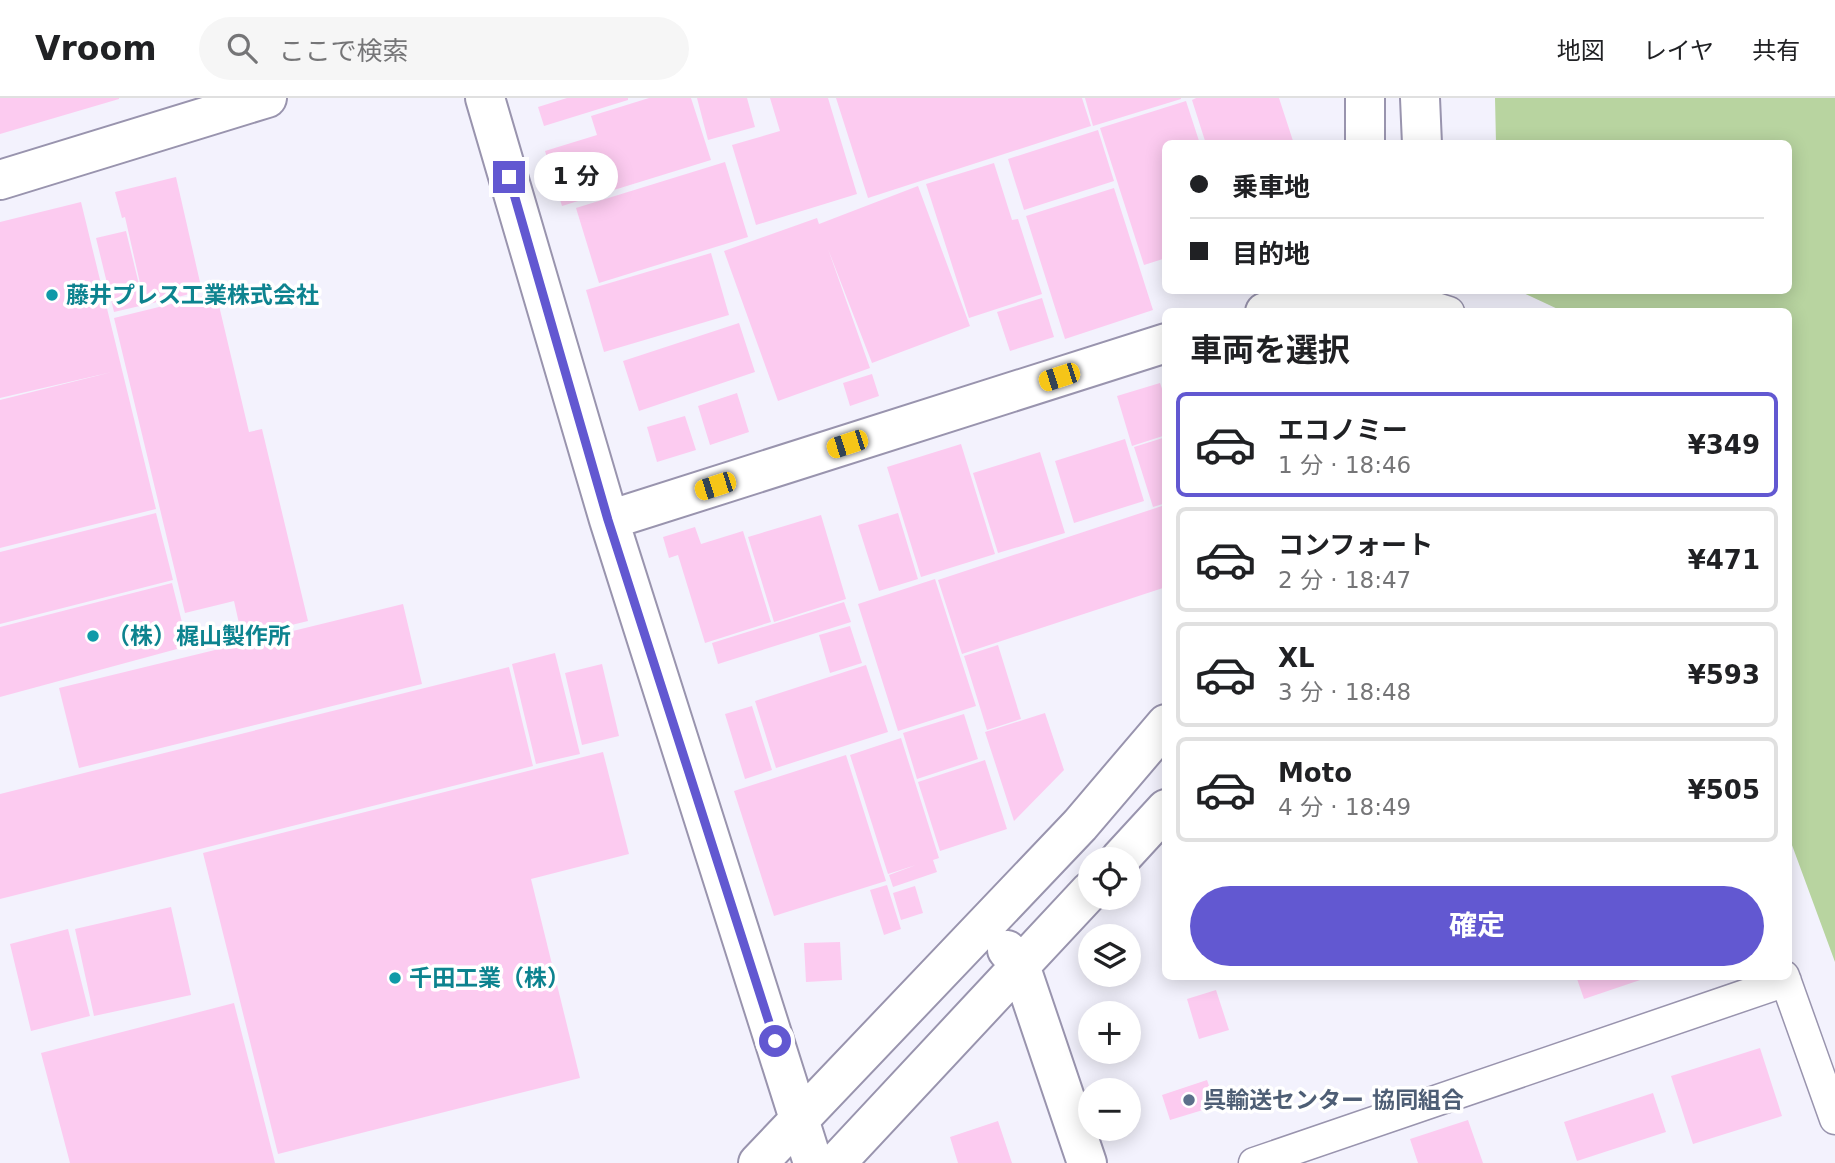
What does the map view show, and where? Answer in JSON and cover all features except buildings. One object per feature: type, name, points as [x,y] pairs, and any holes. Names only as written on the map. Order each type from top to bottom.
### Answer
[{"type":"street","points":[[0,180],[267,98]]},
{"type":"street","points":[[485,98],[608,520],[813,1163]]},
{"type":"street","points":[[1365,98],[1365,140]]},
{"type":"street","points":[[1420,98],[1422,140]]},
{"type":"street","points":[[1277,308],[1292,303],[1407,300],[1435,308]]},
{"type":"street","points":[[608,520],[1162,344]]},
{"type":"street","points":[[758,1163],[1080,824],[1162,729]]},
{"type":"street","points":[[1131,847],[1162,813]]},
{"type":"street","points":[[836,1163],[1078,904]]},
{"type":"street","points":[[984,926],[1020,965],[1087,1163]]},
{"type":"street","points":[[1254,1163],[1782,980]]},
{"type":"street","points":[[1785,980],[1835,1119]]},
{"type":"green space","points":[[1495,98],[1835,98],[1835,962],[1792,845],[1792,308],[1556,308],[1525,294],[1792,294],[1792,140],[1496,140]]},
{"type":"place","name":"藤井プレス工業株式会社","points":[[52,295]]},
{"type":"place","name":"（株）梶山製作所","points":[[93,636]]},
{"type":"place","name":"千田工業（株）","points":[[395,978]]},
{"type":"place","name":"呉輸送センター 協同組合","points":[[1189,1100]]},
{"type":"route","points":[[509,177],[608,520],[775,1041]]}]
